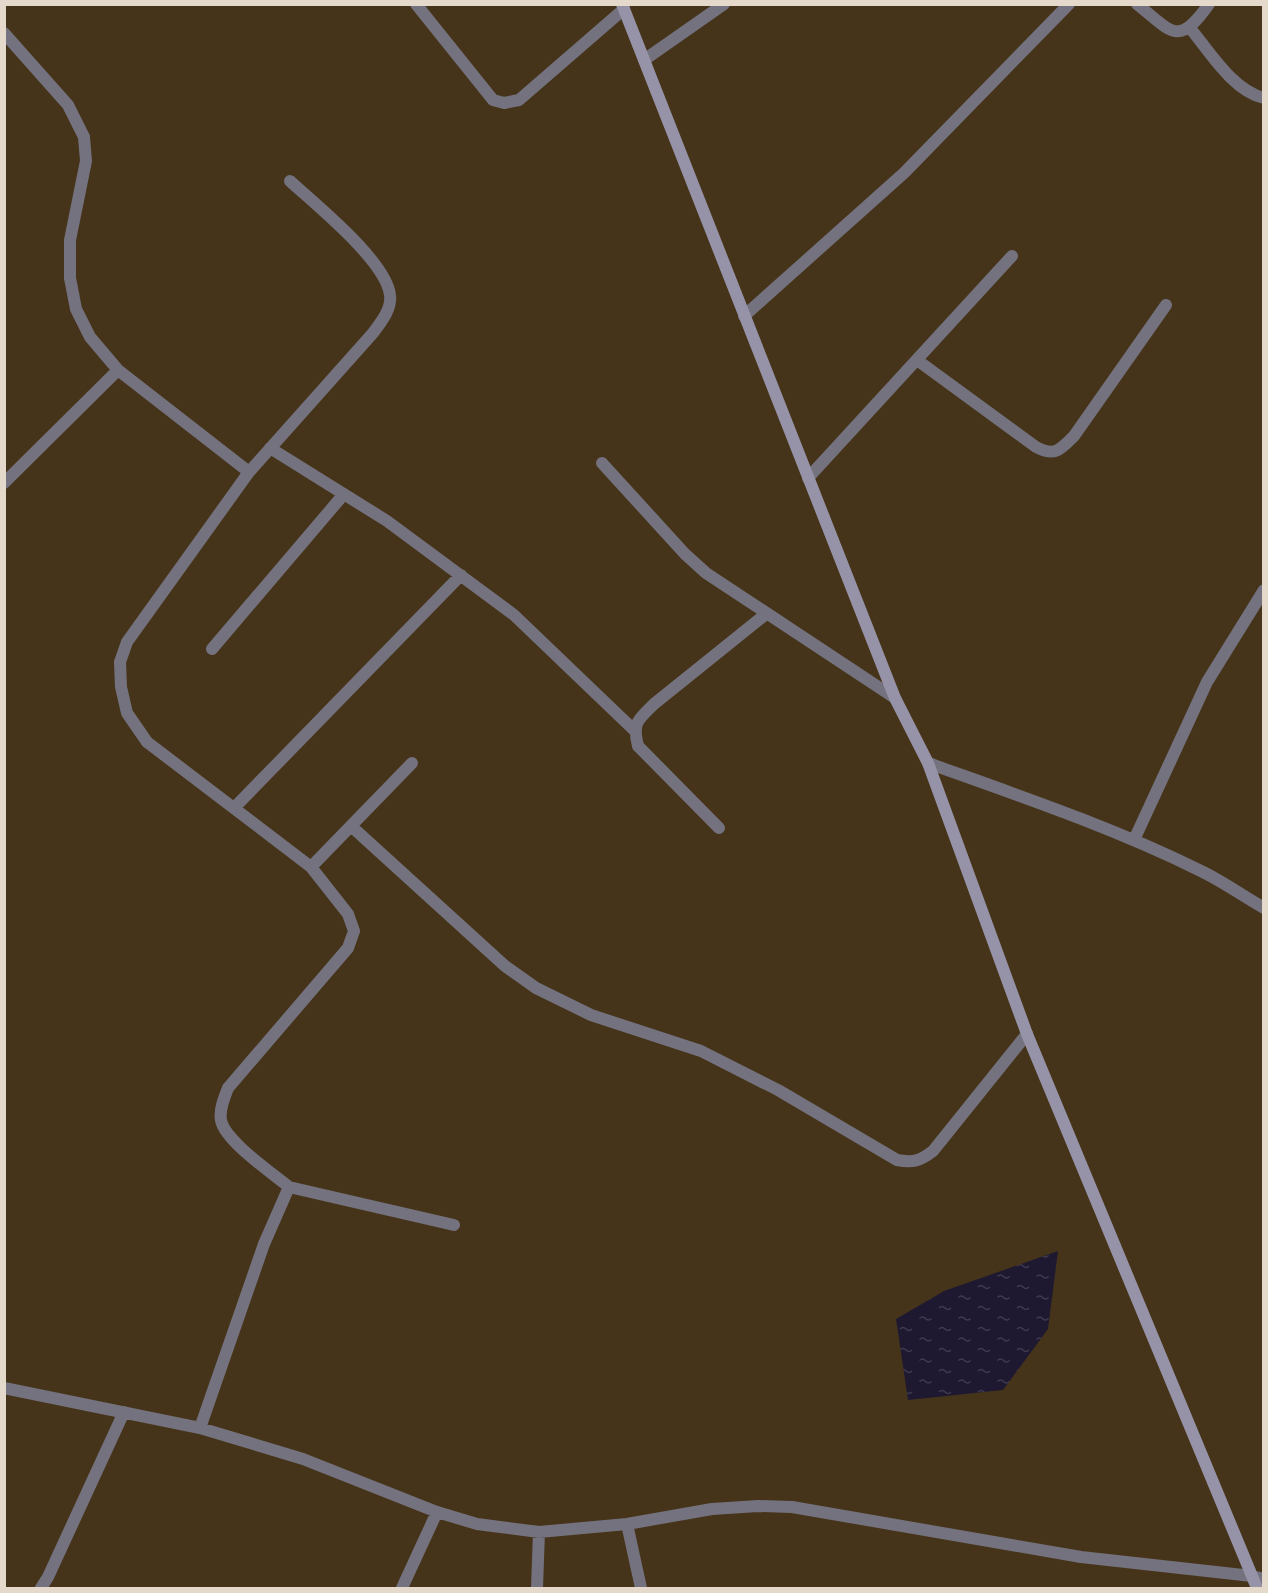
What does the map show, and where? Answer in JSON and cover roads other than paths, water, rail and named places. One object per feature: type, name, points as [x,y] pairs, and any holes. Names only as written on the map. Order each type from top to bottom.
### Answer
[{"type":"main road","points":[[623,7],[895,698],[928,763],[1027,1034],[1258,1578],[1257,1588]]},
{"type":"street","points":[[416,4],[494,100],[504,103],[519,99],[623,7]]},
{"type":"street","points":[[644,60],[724,4]]},
{"type":"street","points":[[744,316],[904,173],[1069,4]]},
{"type":"street","points":[[1137,4],[1167,29],[1182,32],[1190,28],[1209,4]]},
{"type":"street","points":[[1190,28],[1239,87],[1263,98]]},
{"type":"street","points":[[4,33],[68,105],[84,137],[86,161],[70,240],[70,278],[76,309],[90,337],[118,370],[249,472]]},
{"type":"street","points":[[290,181],[373,259],[386,279],[390,297],[387,313],[373,333],[249,472],[128,642],[120,662],[120,687],[127,712],[147,742],[311,867],[348,914],[354,931],[348,948],[228,1088],[220,1119],[226,1133],[289,1187],[454,1225]]},
{"type":"street","points":[[808,478],[1012,256]]},
{"type":"street","points":[[917,360],[1036,447],[1044,452],[1053,453],[1074,436],[1166,305]]},
{"type":"street","points":[[4,483],[118,370]]},
{"type":"street","points":[[270,448],[387,521],[514,615],[634,730],[638,746],[719,828]]},
{"type":"street","points":[[602,463],[685,554],[706,573],[895,698]]},
{"type":"street","points":[[212,649],[344,494]]},
{"type":"street","points":[[234,808],[461,575]]},
{"type":"street","points":[[1134,840],[1207,682],[1263,590]]},
{"type":"street","points":[[634,730],[639,719],[654,704],[766,614]]},
{"type":"street","points":[[311,867],[412,763]]},
{"type":"street","points":[[928,763],[1082,818],[1134,840],[1203,872],[1263,908]]},
{"type":"street","points":[[351,826],[505,966],[536,987],[591,1015],[701,1051],[778,1090],[897,1160],[910,1162],[921,1160],[933,1151],[1027,1034]]},
{"type":"street","points":[[200,1428],[264,1244],[289,1187]]},
{"type":"street","points":[[4,1388],[200,1428],[303,1459],[437,1512],[477,1524],[539,1532],[627,1524],[712,1509],[758,1506],[792,1507],[1081,1557],[1258,1578]]},
{"type":"street","points":[[40,1588],[48,1577],[124,1412]]},
{"type":"street","points":[[402,1588],[437,1512]]},
{"type":"street","points":[[627,1524],[641,1588]]},
{"type":"street","points":[[537,1588],[539,1532]]},
{"type":"water","points":[[1058,1251],[1048,1329],[1003,1390],[908,1400],[896,1319],[944,1291]]}]
